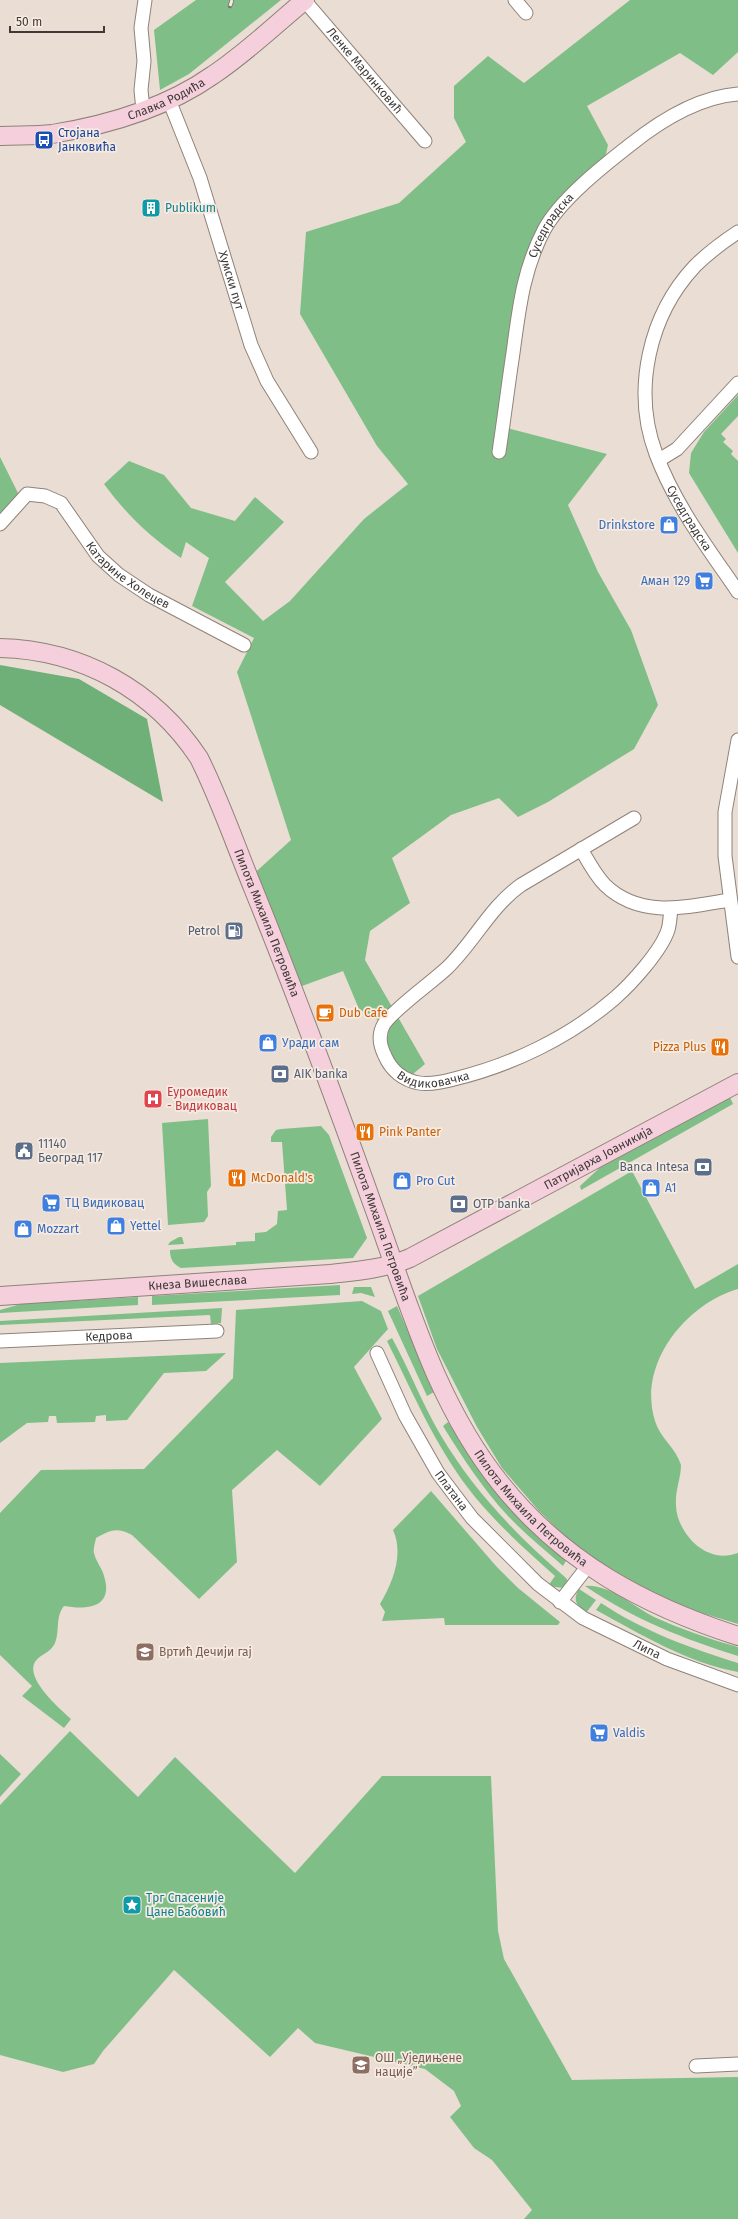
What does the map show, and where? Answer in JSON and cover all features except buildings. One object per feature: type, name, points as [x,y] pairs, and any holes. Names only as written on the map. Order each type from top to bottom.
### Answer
[{"type":"main road","name":"Славка Родића","points":[[0,136],[50,134],[99,124],[170,100],[225,68],[304,0]]},
{"type":"main road","name":"Пилота Михаила Петровића","points":[[0,648],[30,650],[59,656],[80,662],[114,678],[142,696],[160,711],[180,732],[199,758],[305,1018],[434,1371],[454,1411],[482,1458],[502,1485],[529,1515],[573,1556],[613,1583],[641,1598],[696,1622],[738,1636]]},
{"type":"main road","name":"Патријарха Јоаникија","points":[[394,1264],[410,1258],[738,1082]]},
{"type":"main road","name":"Кнеза Вишеслава","points":[[0,1296],[367,1271],[394,1264]]},
{"type":"street","points":[[143,110],[141,90],[144,61],[141,28],[145,0]]},
{"type":"street","name":"Ленке Маринковић","points":[[304,0],[425,141]]},
{"type":"street","points":[[515,0],[526,13]]},
{"type":"street","name":"Суседградска","points":[[499,452],[522,288],[544,229],[567,201],[593,176],[647,132],[699,103],[738,94]]},
{"type":"street","name":"Хумски пут","points":[[170,100],[200,178],[252,345],[267,382],[311,452]]},
{"type":"street","name":"Суседградска","points":[[738,232],[710,252],[687,275],[674,293],[656,332],[646,373],[647,423],[659,460],[674,495],[694,528],[738,592]]},
{"type":"street","points":[[659,460],[677,449],[738,383]]},
{"type":"street","name":"Катарине Холецев","points":[[0,524],[27,494],[45,496],[58,500],[66,508],[98,556],[119,575],[149,595],[244,645]]},
{"type":"street","points":[[738,740],[725,812],[725,856],[738,957]]},
{"type":"street","name":"Видиковачка","points":[[634,818],[521,885],[505,897],[449,966],[385,1024],[381,1031],[381,1048],[388,1063],[395,1071],[407,1079],[418,1083],[433,1084],[502,1064],[525,1054],[566,1031],[616,997],[640,972],[666,936],[671,909]]},
{"type":"street","points":[[581,849],[600,879],[614,893],[626,900],[647,907],[671,909],[730,900]]},
{"type":"street","name":"Кедрова","points":[[0,1341],[217,1331]]},
{"type":"street","name":"Платана","points":[[377,1353],[412,1428],[438,1473],[490,1539],[560,1602]]},
{"type":"street","points":[[560,1602],[588,1566]]},
{"type":"street","name":"Липа","points":[[560,1602],[583,1618],[667,1659],[738,1684]]},
{"type":"street","points":[[696,2066],[738,2064]]},
{"type":"green space","points":[[196,0],[281,0],[189,74],[160,90],[154,30]]},
{"type":"green space","points":[[630,0],[738,0],[738,52],[713,75],[680,53],[587,106],[608,145],[603,167],[544,229],[522,288],[503,427],[607,454],[568,505],[598,572],[631,630],[658,705],[634,749],[548,802],[518,817],[499,798],[451,815],[392,858],[410,903],[370,931],[365,960],[425,1064],[407,1079],[388,1063],[385,1024],[359,1009],[343,971],[294,989],[249,878],[291,840],[237,672],[254,638],[192,606],[209,558],[186,542],[181,558],[159,542],[139,524],[104,484],[129,461],[164,475],[191,508],[235,521],[255,497],[284,522],[225,582],[263,621],[290,601],[364,519],[408,484],[377,446],[300,314],[306,232],[399,203],[466,142],[454,118],[454,86],[488,56],[524,83]]},
{"type":"green space","points":[[738,395],[738,416],[721,434],[726,439],[723,442],[733,451],[731,454],[738,461],[738,553],[689,473],[691,453],[704,432]]},
{"type":"green space","points":[[0,457],[19,495],[0,524]]},
{"type":"green space","points":[[0,665],[79,679],[147,719],[163,802],[0,705]]},
{"type":"green space","points":[[729,1095],[733,1104],[581,1190],[580,1186],[607,1161]]},
{"type":"green space","points":[[208,1119],[211,1186],[207,1192],[208,1216],[204,1222],[168,1225],[162,1123]]},
{"type":"green space","points":[[321,1126],[329,1135],[367,1238],[353,1258],[181,1268],[174,1263],[171,1259],[170,1250],[236,1245],[236,1242],[255,1241],[255,1233],[266,1232],[277,1224],[278,1211],[287,1210],[282,1142],[271,1142],[271,1137],[276,1130]]},
{"type":"green space","points":[[632,1171],[695,1289],[738,1264],[738,1289],[719,1297],[701,1308],[684,1322],[670,1339],[660,1358],[653,1378],[651,1400],[657,1427],[676,1453],[681,1465],[676,1495],[676,1505],[682,1527],[691,1540],[703,1550],[720,1556],[738,1553],[738,1624],[692,1610],[650,1594],[611,1570],[572,1543],[539,1511],[502,1468],[477,1427],[437,1349],[418,1296]]},
{"type":"green space","points":[[182,1237],[184,1244],[168,1245],[170,1242]]},
{"type":"green space","points":[[340,1285],[340,1295],[152,1305],[152,1296]]},
{"type":"green space","points":[[354,1287],[371,1287],[375,1297],[361,1293],[352,1294]]},
{"type":"green space","points":[[138,1297],[138,1305],[0,1313],[0,1310],[21,1304]]},
{"type":"green space","points":[[362,1301],[381,1311],[388,1329],[354,1367],[382,1419],[320,1486],[277,1450],[232,1490],[237,1562],[199,1599],[132,1535],[114,1530],[96,1538],[94,1553],[104,1576],[106,1587],[105,1595],[102,1601],[89,1607],[81,1608],[64,1606],[61,1610],[55,1643],[51,1649],[37,1659],[33,1669],[39,1685],[45,1693],[71,1719],[64,1728],[22,1696],[32,1686],[0,1655],[0,1513],[41,1470],[144,1469],[233,1378],[236,1310]]},
{"type":"green space","points":[[397,1306],[434,1392],[427,1396],[388,1311]]},
{"type":"green space","points":[[222,1308],[221,1323],[211,1324],[210,1315],[0,1325],[0,1321]]},
{"type":"green space","points":[[392,1338],[433,1422],[453,1455],[481,1493],[497,1511],[530,1545],[566,1578],[569,1583],[564,1588],[548,1586],[555,1576],[499,1523],[468,1488],[456,1471],[434,1435],[387,1341]]},
{"type":"green space","points":[[226,1353],[206,1371],[164,1373],[127,1420],[106,1421],[106,1415],[96,1416],[95,1422],[57,1423],[56,1416],[49,1416],[48,1422],[27,1423],[0,1443],[0,1363]]},
{"type":"green space","points":[[448,1422],[482,1474],[503,1499],[567,1559],[563,1566],[515,1523],[481,1484],[443,1426]]},
{"type":"green space","points":[[431,1491],[496,1566],[518,1588],[560,1622],[558,1625],[445,1625],[444,1618],[382,1621],[385,1612],[380,1604],[389,1587],[396,1568],[397,1549],[393,1530]]},
{"type":"green space","points":[[585,1586],[603,1588],[654,1617],[674,1626],[738,1647],[738,1656],[698,1643],[659,1627],[603,1598]]},
{"type":"green space","points":[[579,1589],[596,1600],[586,1613],[576,1602],[576,1596]]},
{"type":"green space","points":[[601,1603],[633,1622],[667,1638],[738,1663],[738,1672],[701,1662],[647,1638],[596,1610]]},
{"type":"green space","points":[[70,1731],[138,1797],[175,1757],[295,1873],[382,1776],[491,1776],[498,1931],[504,1959],[572,2080],[738,2077],[738,2219],[524,2219],[532,2210],[492,2160],[474,2148],[450,2117],[461,2106],[454,2091],[425,2069],[315,2043],[298,2028],[270,2057],[174,1970],[103,2051],[94,2064],[63,2072],[0,2055],[0,1805]]},
{"type":"green space","points":[[0,1754],[21,1774],[0,1797]]},
{"type":"railway","points":[[230,6],[232,0]]},
{"type":"place","name":"Стојана Јанковића","points":[[44,140]]},
{"type":"place","name":"Publikum","points":[[151,208]]},
{"type":"place","name":"Drinkstore","points":[[669,525]]},
{"type":"place","name":"Аман 129","points":[[704,581]]},
{"type":"place","name":"Petrol","points":[[234,931]]},
{"type":"place","name":"Dub Cafe","points":[[325,1013]]},
{"type":"place","name":"Уради сам","points":[[268,1043]]},
{"type":"place","name":"Pizza Plus","points":[[720,1047]]},
{"type":"place","name":"AIK banka","points":[[280,1074]]},
{"type":"place","name":"Еуромедик - Видиковац","points":[[153,1099]]},
{"type":"place","name":"Pink Panter","points":[[365,1132]]},
{"type":"place","name":"11140 Београд 117","points":[[24,1151]]},
{"type":"place","name":"Banca Intesa","points":[[703,1167]]},
{"type":"place","name":"McDonald's","points":[[237,1178]]},
{"type":"place","name":"Pro Cut","points":[[402,1181]]},
{"type":"place","name":"A1","points":[[651,1188]]},
{"type":"place","name":"ТЦ Видиковац","points":[[51,1203]]},
{"type":"place","name":"OTP banka","points":[[459,1204]]},
{"type":"place","name":"Yettel","points":[[116,1226]]},
{"type":"place","name":"Mozzart","points":[[23,1229]]},
{"type":"place","name":"Вртић Дечији гај","points":[[145,1652]]},
{"type":"place","name":"Valdis","points":[[599,1733]]},
{"type":"place","name":"Трг Спасеније Цане Бабовић","points":[[132,1905]]},
{"type":"place","name":"ОШ „Уједињене нације”","points":[[361,2065]]}]
